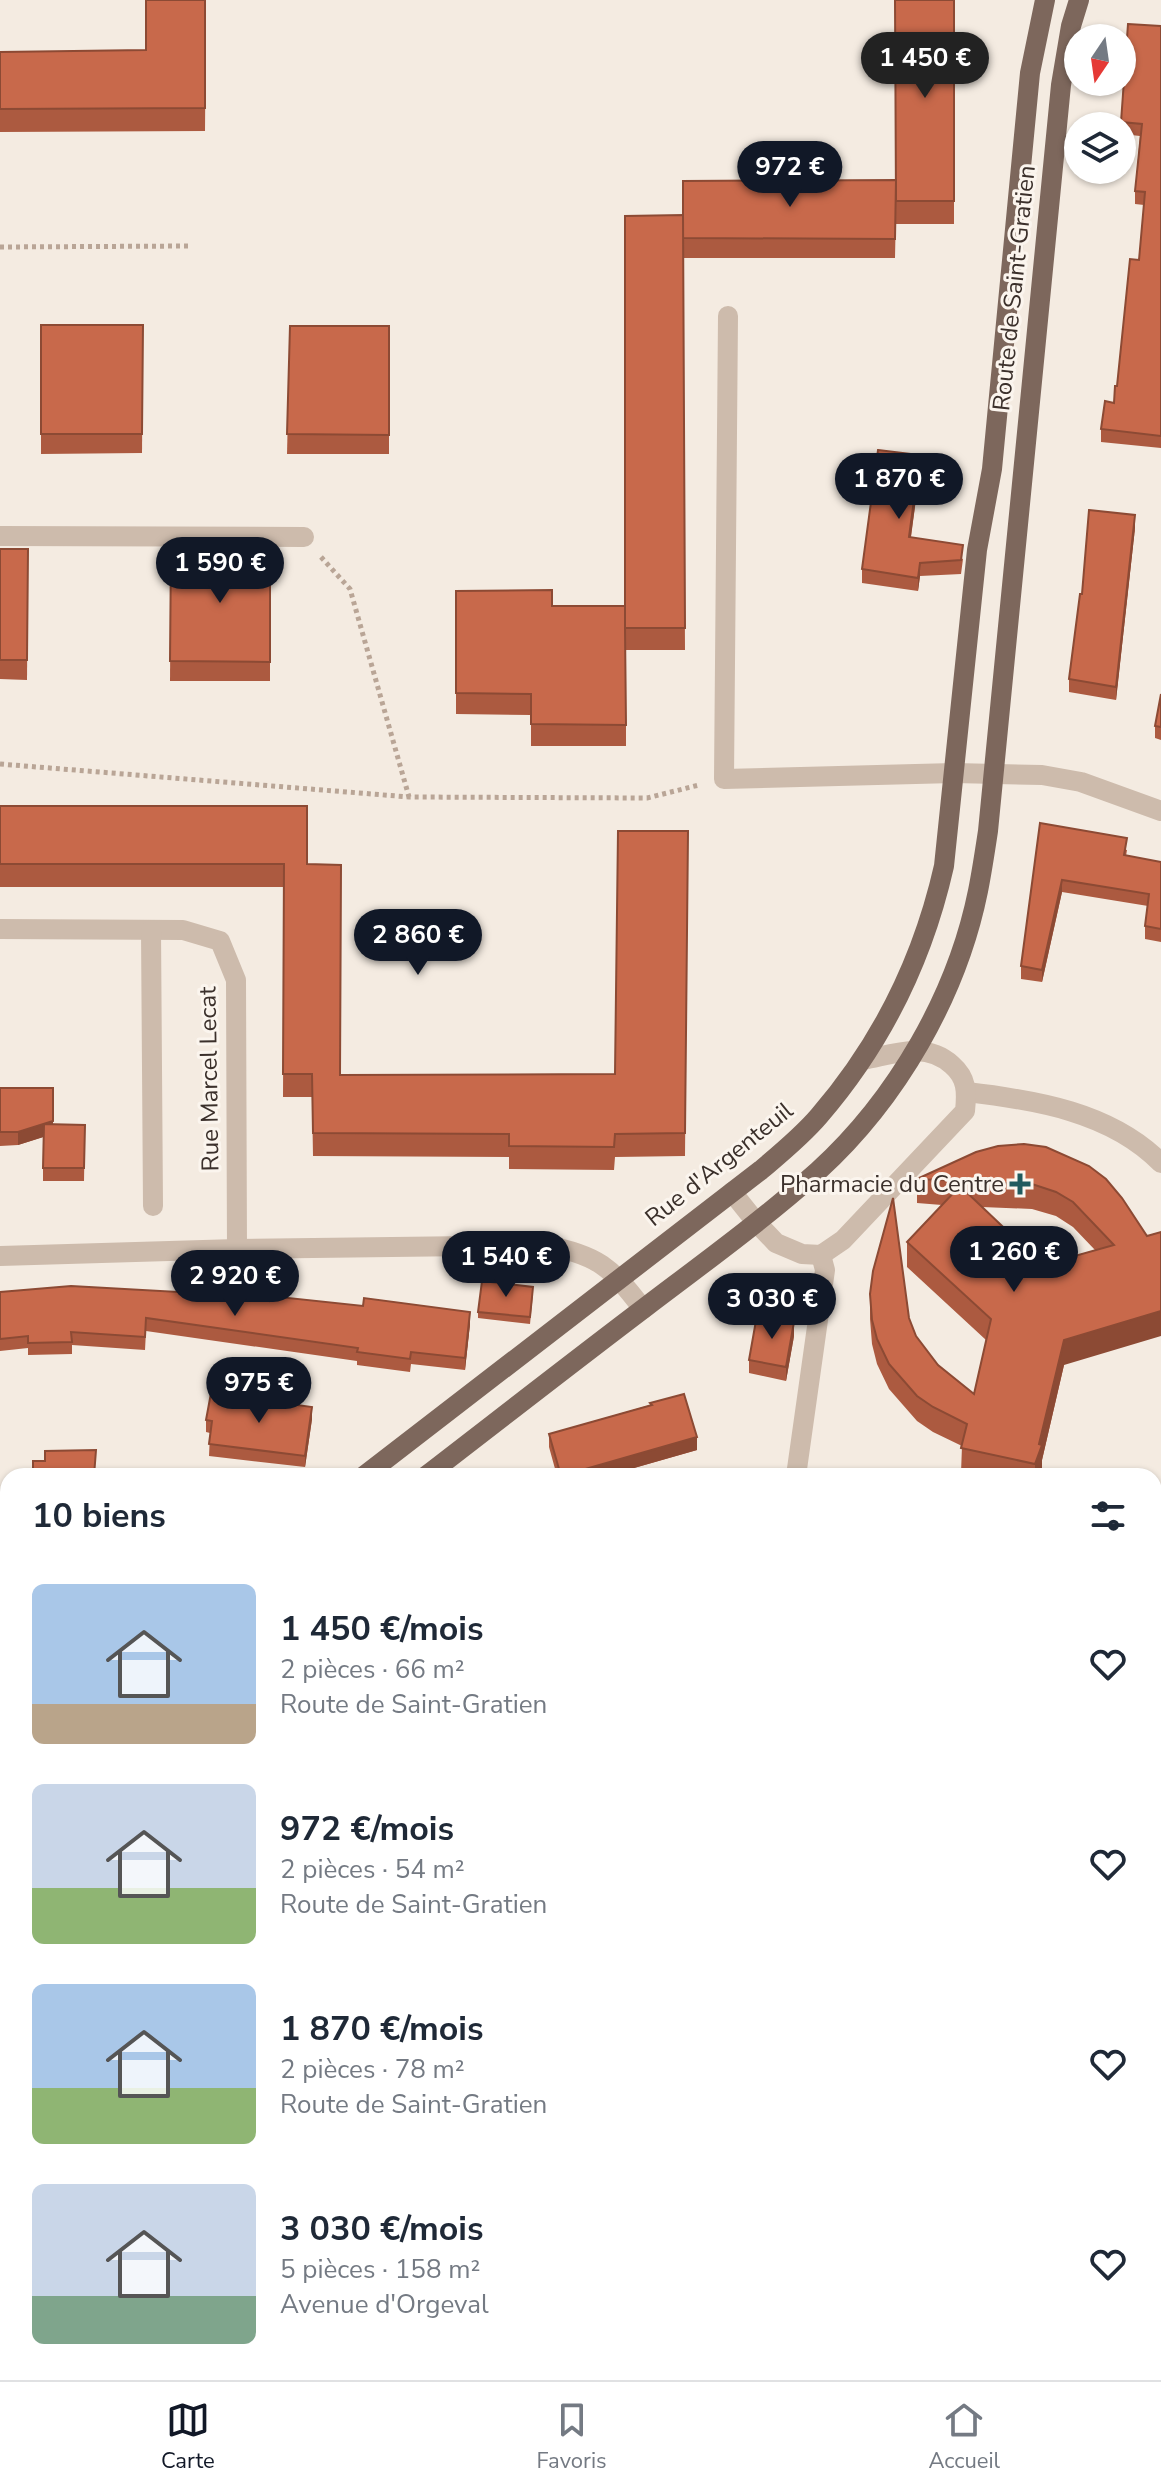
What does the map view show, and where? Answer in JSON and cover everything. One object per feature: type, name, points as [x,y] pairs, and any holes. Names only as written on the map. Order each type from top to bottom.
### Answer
[{"type":"main road","name":"Route de Saint-Gratien","points":[[954,773],[976,563],[992,469],[1030,73],[1045,0]]},
{"type":"main road","name":"Route de Saint-Gratien","points":[[994,774],[1061,85],[1071,26],[1079,0]]},
{"type":"main road","name":"Rue d'Argenteuil","points":[[374,1468],[761,1170],[818,1116],[875,1042],[924,939],[936,902],[951,821],[954,773]]},
{"type":"main road","points":[[436,1468],[756,1222],[819,1170],[869,1116],[915,1050],[956,965],[978,892],[994,774]]},
{"type":"street","points":[[728,316],[724,779],[954,773],[1042,775],[1081,782],[1161,811]]},
{"type":"street","points":[[0,536],[304,537]]},
{"type":"street","name":"Rue Marcel Lecat","points":[[0,929],[183,930],[220,941],[236,980],[237,1249]]},
{"type":"street","points":[[151,930],[153,1206]]},
{"type":"street","points":[[732,1192],[776,1243],[802,1254],[821,1255],[843,1240],[965,1111],[967,1092],[961,1072],[934,1052],[915,1050],[863,1060]]},
{"type":"street","points":[[967,1092],[1072,1112],[1117,1131],[1161,1163]]},
{"type":"street","points":[[0,1256],[530,1244],[573,1250],[597,1260],[619,1277],[643,1309]]},
{"type":"street","points":[[797,1468],[825,1270],[821,1255]]},
{"type":"path","points":[[0,247],[188,246]]},
{"type":"path","points":[[304,537],[350,589],[409,797]]},
{"type":"path","points":[[0,764],[409,797],[647,798],[724,779]]},
{"type":"building","points":[[146,0],[205,0],[205,108],[0,109],[0,52],[146,50]]},
{"type":"building","points":[[895,0],[954,0],[954,201],[896,201]]},
{"type":"building","points":[[1136,24],[1161,26],[1161,436],[1101,429],[1105,401],[1114,403],[1130,259],[1139,260],[1145,192],[1135,191],[1142,124],[1136,123],[1136,112],[1122,112],[1123,96],[1136,96]]},
{"type":"building","points":[[896,180],[895,239],[683,238],[683,181]]},
{"type":"building","points":[[683,215],[685,628],[625,628],[626,725],[531,724],[531,694],[456,693],[456,591],[552,590],[552,606],[625,606],[625,216]]},
{"type":"building","points":[[41,325],[143,325],[142,434],[41,434]]},
{"type":"building","points":[[290,326],[389,326],[389,435],[287,434]]},
{"type":"building","points":[[878,450],[920,455],[909,537],[963,545],[961,560],[920,563],[918,578],[862,569]]},
{"type":"building","points":[[1089,510],[1135,515],[1116,687],[1069,679],[1082,594]]},
{"type":"building","points":[[0,549],[28,549],[27,660],[0,660]]},
{"type":"building","points":[[171,549],[270,549],[270,662],[170,661]]},
{"type":"building","points":[[1161,694],[1161,727],[1155,726]]},
{"type":"building","points":[[0,806],[307,806],[307,864],[341,865],[340,1075],[615,1074],[618,831],[688,831],[685,1133],[615,1134],[614,1147],[509,1146],[509,1134],[313,1133],[312,1074],[283,1074],[284,864],[0,864]]},
{"type":"building","points":[[1040,823],[1127,838],[1124,855],[1161,862],[1161,929],[1145,926],[1149,894],[1062,880],[1042,970],[1021,966]]},
{"type":"building","points":[[0,1088],[53,1088],[53,1121],[18,1132],[0,1132]]},
{"type":"building","points":[[44,1124],[85,1125],[84,1168],[43,1168]]},
{"type":"building","points":[[1024,1144],[1046,1147],[1089,1166],[1106,1179],[1122,1198],[1147,1236],[1161,1232],[1161,1311],[1064,1340],[1039,1444],[1042,1445],[1035,1464],[961,1448],[967,1424],[917,1396],[889,1364],[877,1339],[870,1294],[873,1271],[893,1198],[909,1318],[916,1336],[938,1365],[974,1394],[991,1319],[907,1242],[960,1186],[1043,1265],[1114,1245],[1073,1202],[1056,1192],[1032,1184],[917,1179],[976,1152]]},
{"type":"building","points":[[482,1281],[533,1287],[530,1317],[478,1312]]},
{"type":"building","points":[[71,1286],[178,1292],[179,1286],[269,1301],[270,1296],[363,1306],[364,1298],[470,1312],[465,1358],[411,1352],[410,1359],[357,1352],[358,1348],[146,1318],[145,1337],[71,1332],[72,1342],[28,1343],[28,1336],[0,1339],[0,1292]]},
{"type":"building","points":[[757,1315],[794,1322],[786,1367],[749,1360]]},
{"type":"building","points":[[211,1393],[312,1407],[305,1456],[209,1444],[212,1421],[206,1420]]},
{"type":"building","points":[[684,1394],[697,1437],[589,1468],[559,1468],[549,1434],[652,1405],[650,1403]]},
{"type":"building","points":[[96,1450],[95,1468],[33,1468],[33,1461],[45,1461],[45,1451]]},
{"type":"place","name":"Pharmacie du Centre","points":[[1020,1184]]}]
